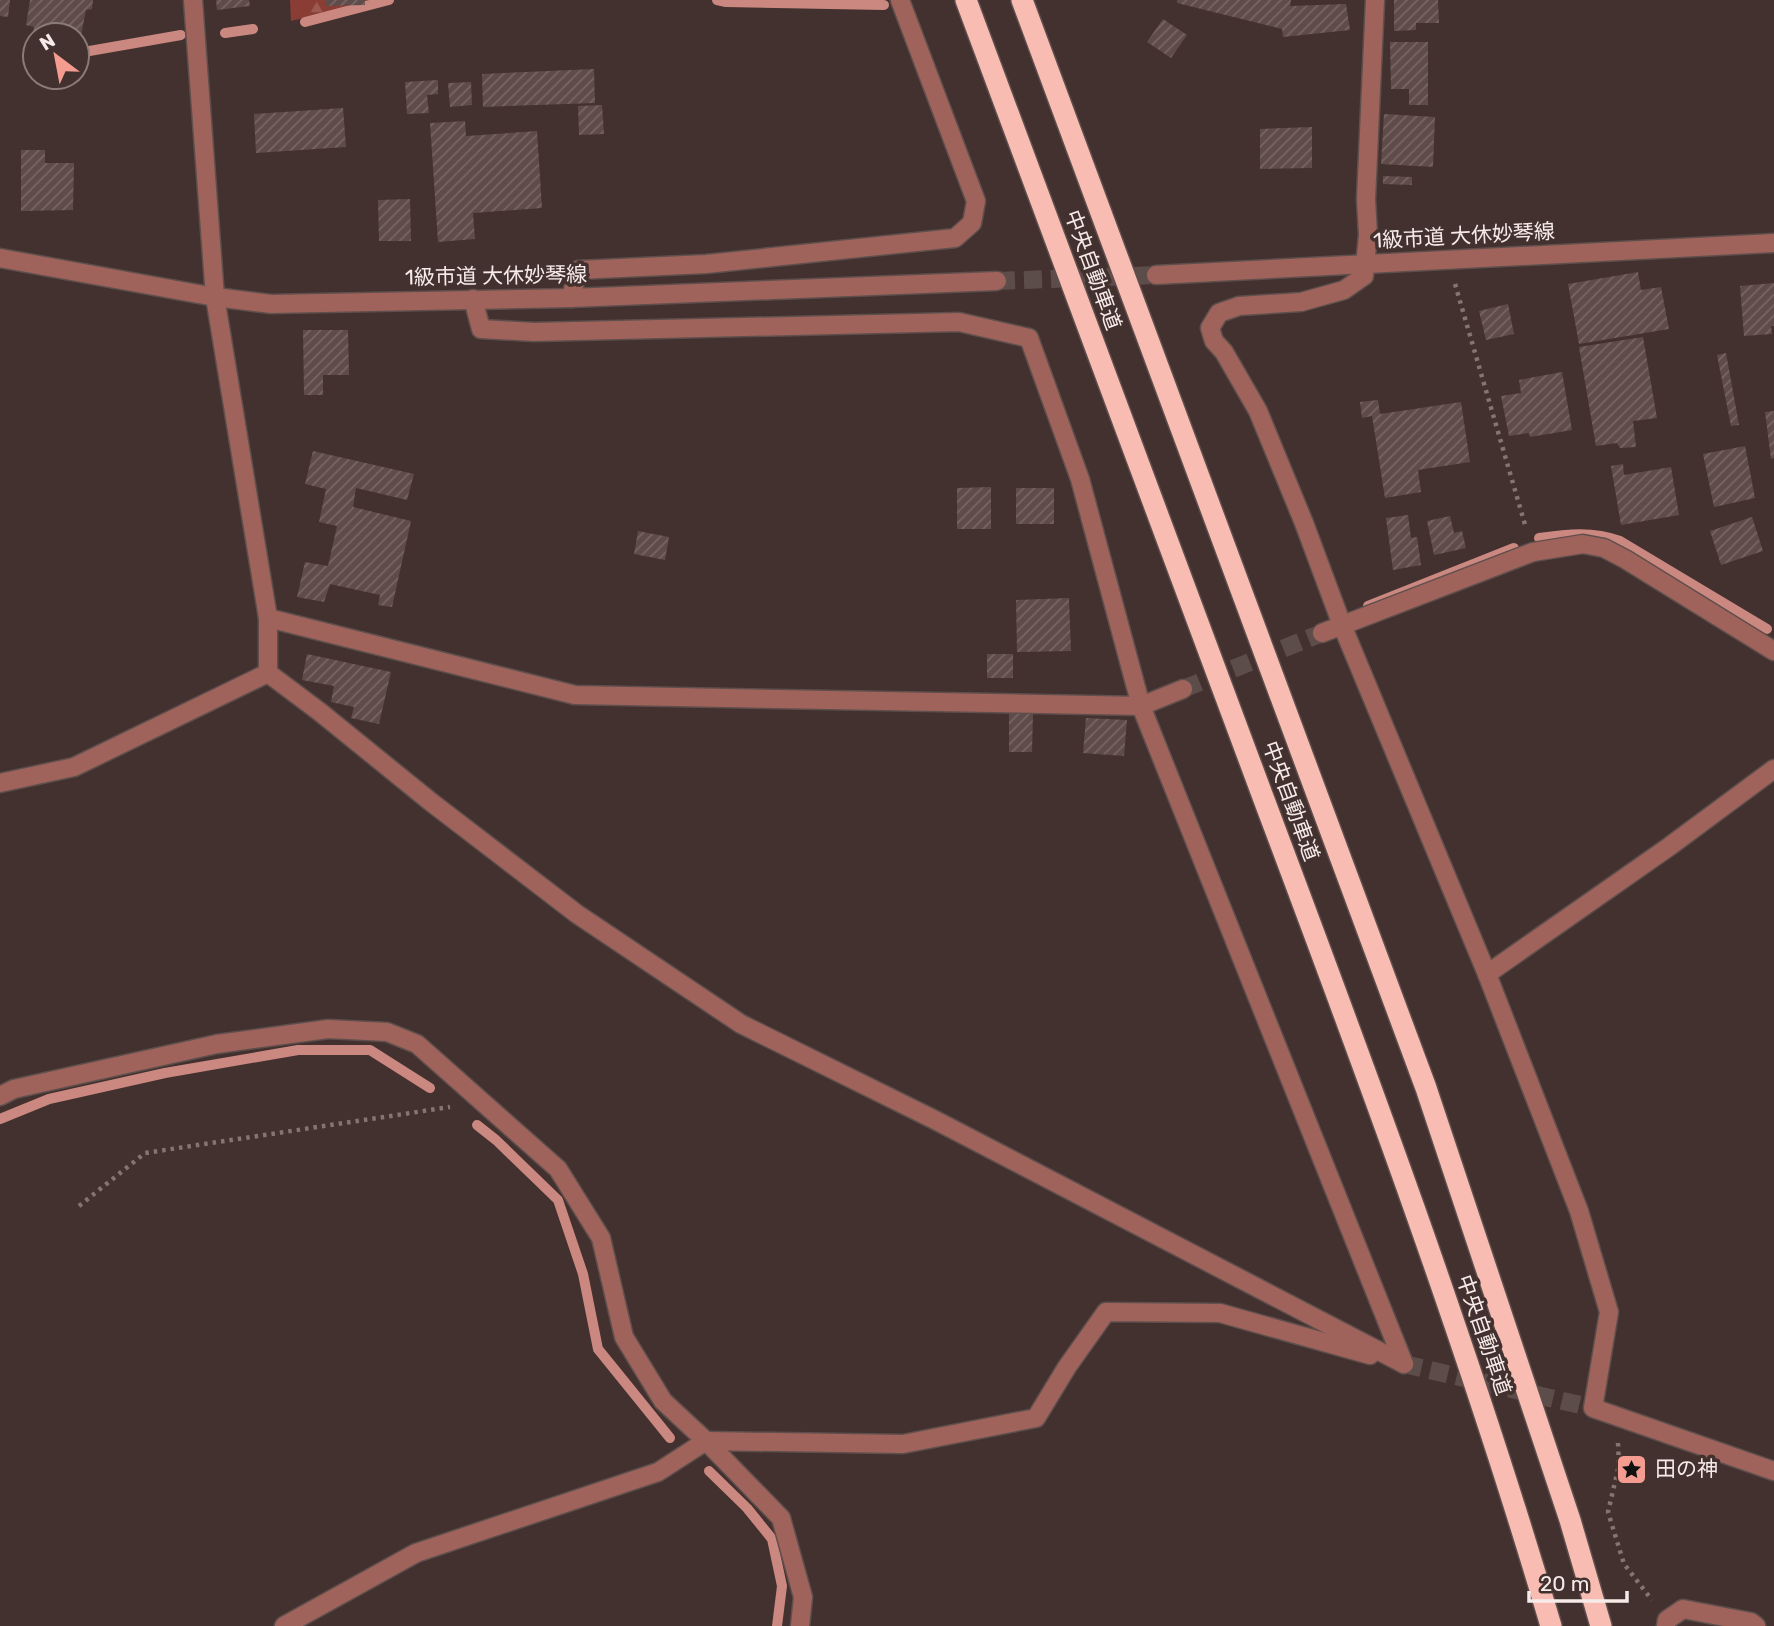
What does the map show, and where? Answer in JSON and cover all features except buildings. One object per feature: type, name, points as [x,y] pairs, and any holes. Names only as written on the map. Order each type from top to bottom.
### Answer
[{"type":"highway","name":"中央自動車道","points":[[966,0],[1380,1108],[1454,1320],[1525,1537],[1551,1626]]},
{"type":"highway","name":"中央自動車道","points":[[1021,0],[1426,1088],[1570,1520],[1601,1626]]},
{"type":"street","points":[[193,0],[215,297],[268,618],[268,673]]},
{"type":"street","points":[[571,298],[578,270],[706,264],[956,238],[972,223],[976,201],[900,0]]},
{"type":"street","points":[[1375,0],[1366,199],[1368,235],[1364,276],[1345,290],[1301,302],[1239,306],[1219,313],[1210,328],[1214,341],[1224,352],[1258,411],[1342,625],[1487,974],[1578,1211],[1609,1312],[1593,1408],[1774,1471]]},
{"type":"street","name":"1級市道 大休妙琴線","points":[[1156,275],[1774,243]]},
{"type":"street","name":"1級市道 大休妙琴線","points":[[0,258],[215,297],[271,304],[571,298],[997,281]]},
{"type":"street","points":[[473,299],[481,329],[547,332],[959,321],[1029,338],[1080,479],[1141,706],[1404,1364]]},
{"type":"street","points":[[1322,633],[1533,552],[1583,544],[1604,548],[1774,651]]},
{"type":"street","points":[[268,618],[575,695],[1141,706],[1183,689]]},
{"type":"street","points":[[0,783],[74,767],[268,673]]},
{"type":"street","points":[[268,673],[577,914],[741,1024],[936,1120],[1404,1364]]},
{"type":"street","points":[[1487,974],[1670,846],[1774,769]]},
{"type":"street","points":[[0,1096],[14,1089],[217,1044],[328,1029],[387,1032],[417,1044],[558,1169],[601,1238],[624,1337],[663,1401],[781,1518],[803,1597],[800,1626]]},
{"type":"street","points":[[284,1626],[416,1553],[658,1472],[706,1441],[903,1444],[1036,1418],[1067,1367],[1106,1312],[1220,1313],[1404,1364]]},
{"type":"street","points":[[1667,1623],[1683,1609],[1751,1622],[1756,1626]]},
{"type":"path","points":[[1448,260],[1533,552]]},
{"type":"path","points":[[79,1206],[145,1153],[482,1102]]},
{"type":"path","points":[[1617,1416],[1619,1465],[1608,1512],[1624,1564],[1667,1623]]},
{"type":"green space","points":[[290,0],[375,0],[291,21]]},
{"type":"waterway","points":[[305,22],[389,0]]},
{"type":"waterway","points":[[717,0],[884,5]]},
{"type":"waterway","points":[[225,33],[253,29]]},
{"type":"waterway","points":[[91,51],[181,35]]},
{"type":"waterway","points":[[1539,538],[1590,535],[1620,541],[1767,629]]},
{"type":"waterway","points":[[1368,606],[1514,548]]},
{"type":"waterway","points":[[0,1119],[49,1099],[165,1073],[298,1050],[370,1050],[430,1088]]},
{"type":"waterway","points":[[477,1125],[558,1200],[583,1274],[598,1349],[670,1438]]},
{"type":"waterway","points":[[709,1471],[747,1508],[772,1539],[782,1586],[777,1626]]},
{"type":"tunnel","points":[[997,281],[1156,275]]},
{"type":"tunnel","points":[[1183,689],[1322,633]]},
{"type":"tunnel","points":[[1404,1364],[1593,1408]]},
{"type":"place","name":"田の神","points":[[1632,1469]]}]
